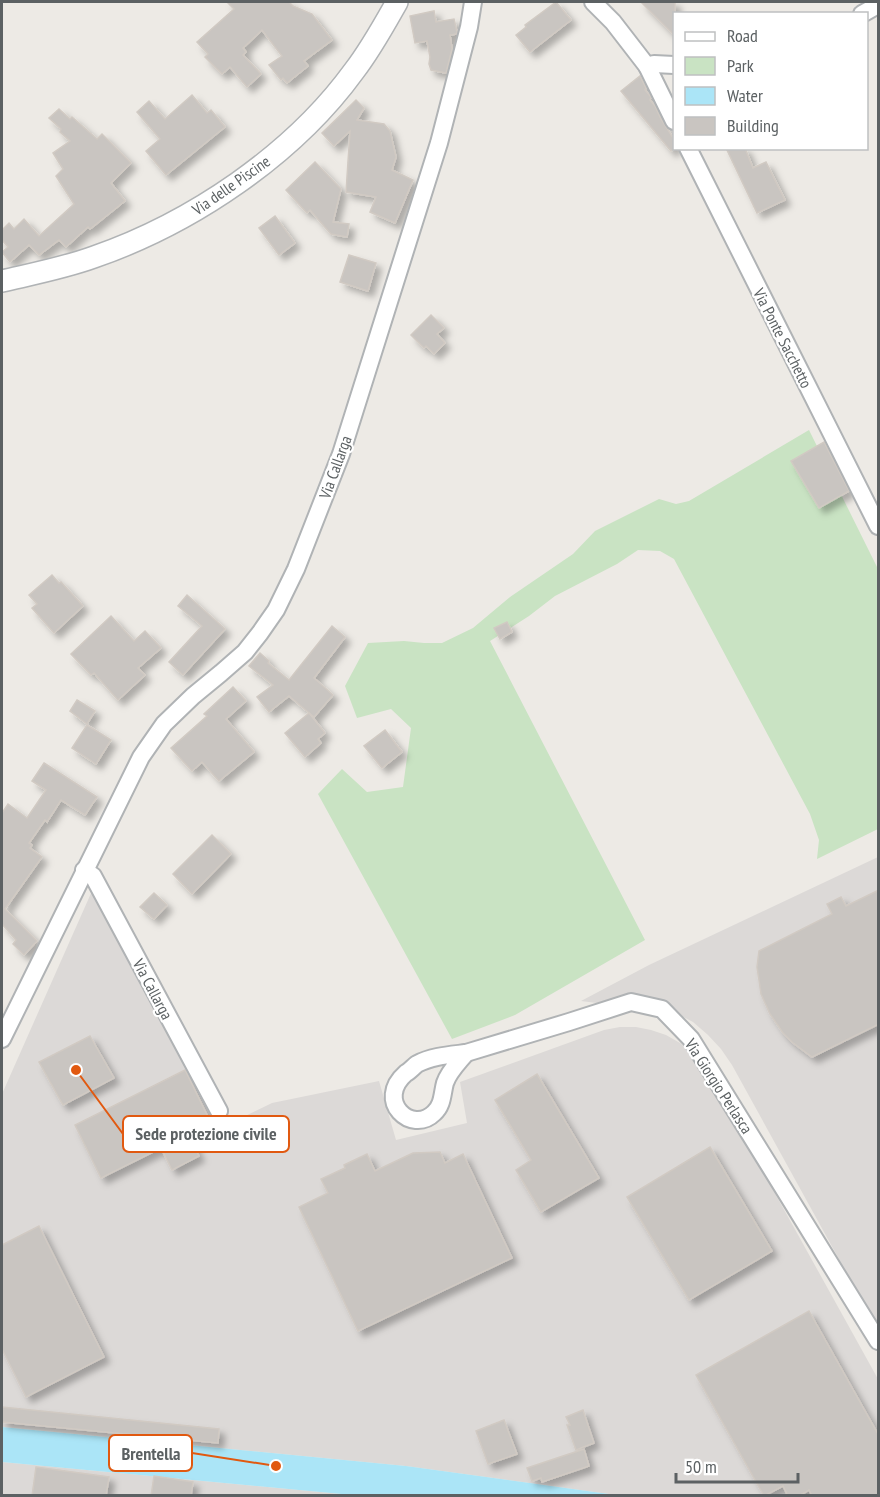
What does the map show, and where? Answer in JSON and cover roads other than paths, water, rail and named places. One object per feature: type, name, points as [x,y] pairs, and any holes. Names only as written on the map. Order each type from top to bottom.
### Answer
[{"type":"street","name":"Via delle Piscine","points":[[2,281],[93,258],[129,244],[195,211],[235,186],[268,160],[330,102],[370,49],[397,2]]},
{"type":"street","points":[[593,2],[613,22],[647,66],[673,117]]},
{"type":"street","name":"Via Callarga","points":[[2,1040],[141,757],[164,724],[244,651],[260,633],[276,610],[296,569],[340,454],[439,143],[469,27],[471,3]]},
{"type":"street","points":[[647,66],[673,65]]},
{"type":"street","name":"Via Ponte Sacchetto","points":[[689,150],[879,526]]},
{"type":"street","name":"Via Callarga","points":[[84,870],[93,876],[219,1111]]},
{"type":"street","name":"Via Giorgio Perlasca","points":[[466,1053],[449,1073],[435,1113],[429,1118],[414,1120],[401,1114],[393,1095],[398,1082],[416,1065],[434,1058],[466,1053],[631,1002],[662,1009],[691,1039],[879,1341]]},
{"type":"water","points":[[2,1427],[406,1466],[616,1495],[352,1495],[2,1462]]},
{"type":"place","name":"Sede protezione civile","points":[[76,1070]]},
{"type":"place","name":"Brentella","points":[[276,1466]]}]
